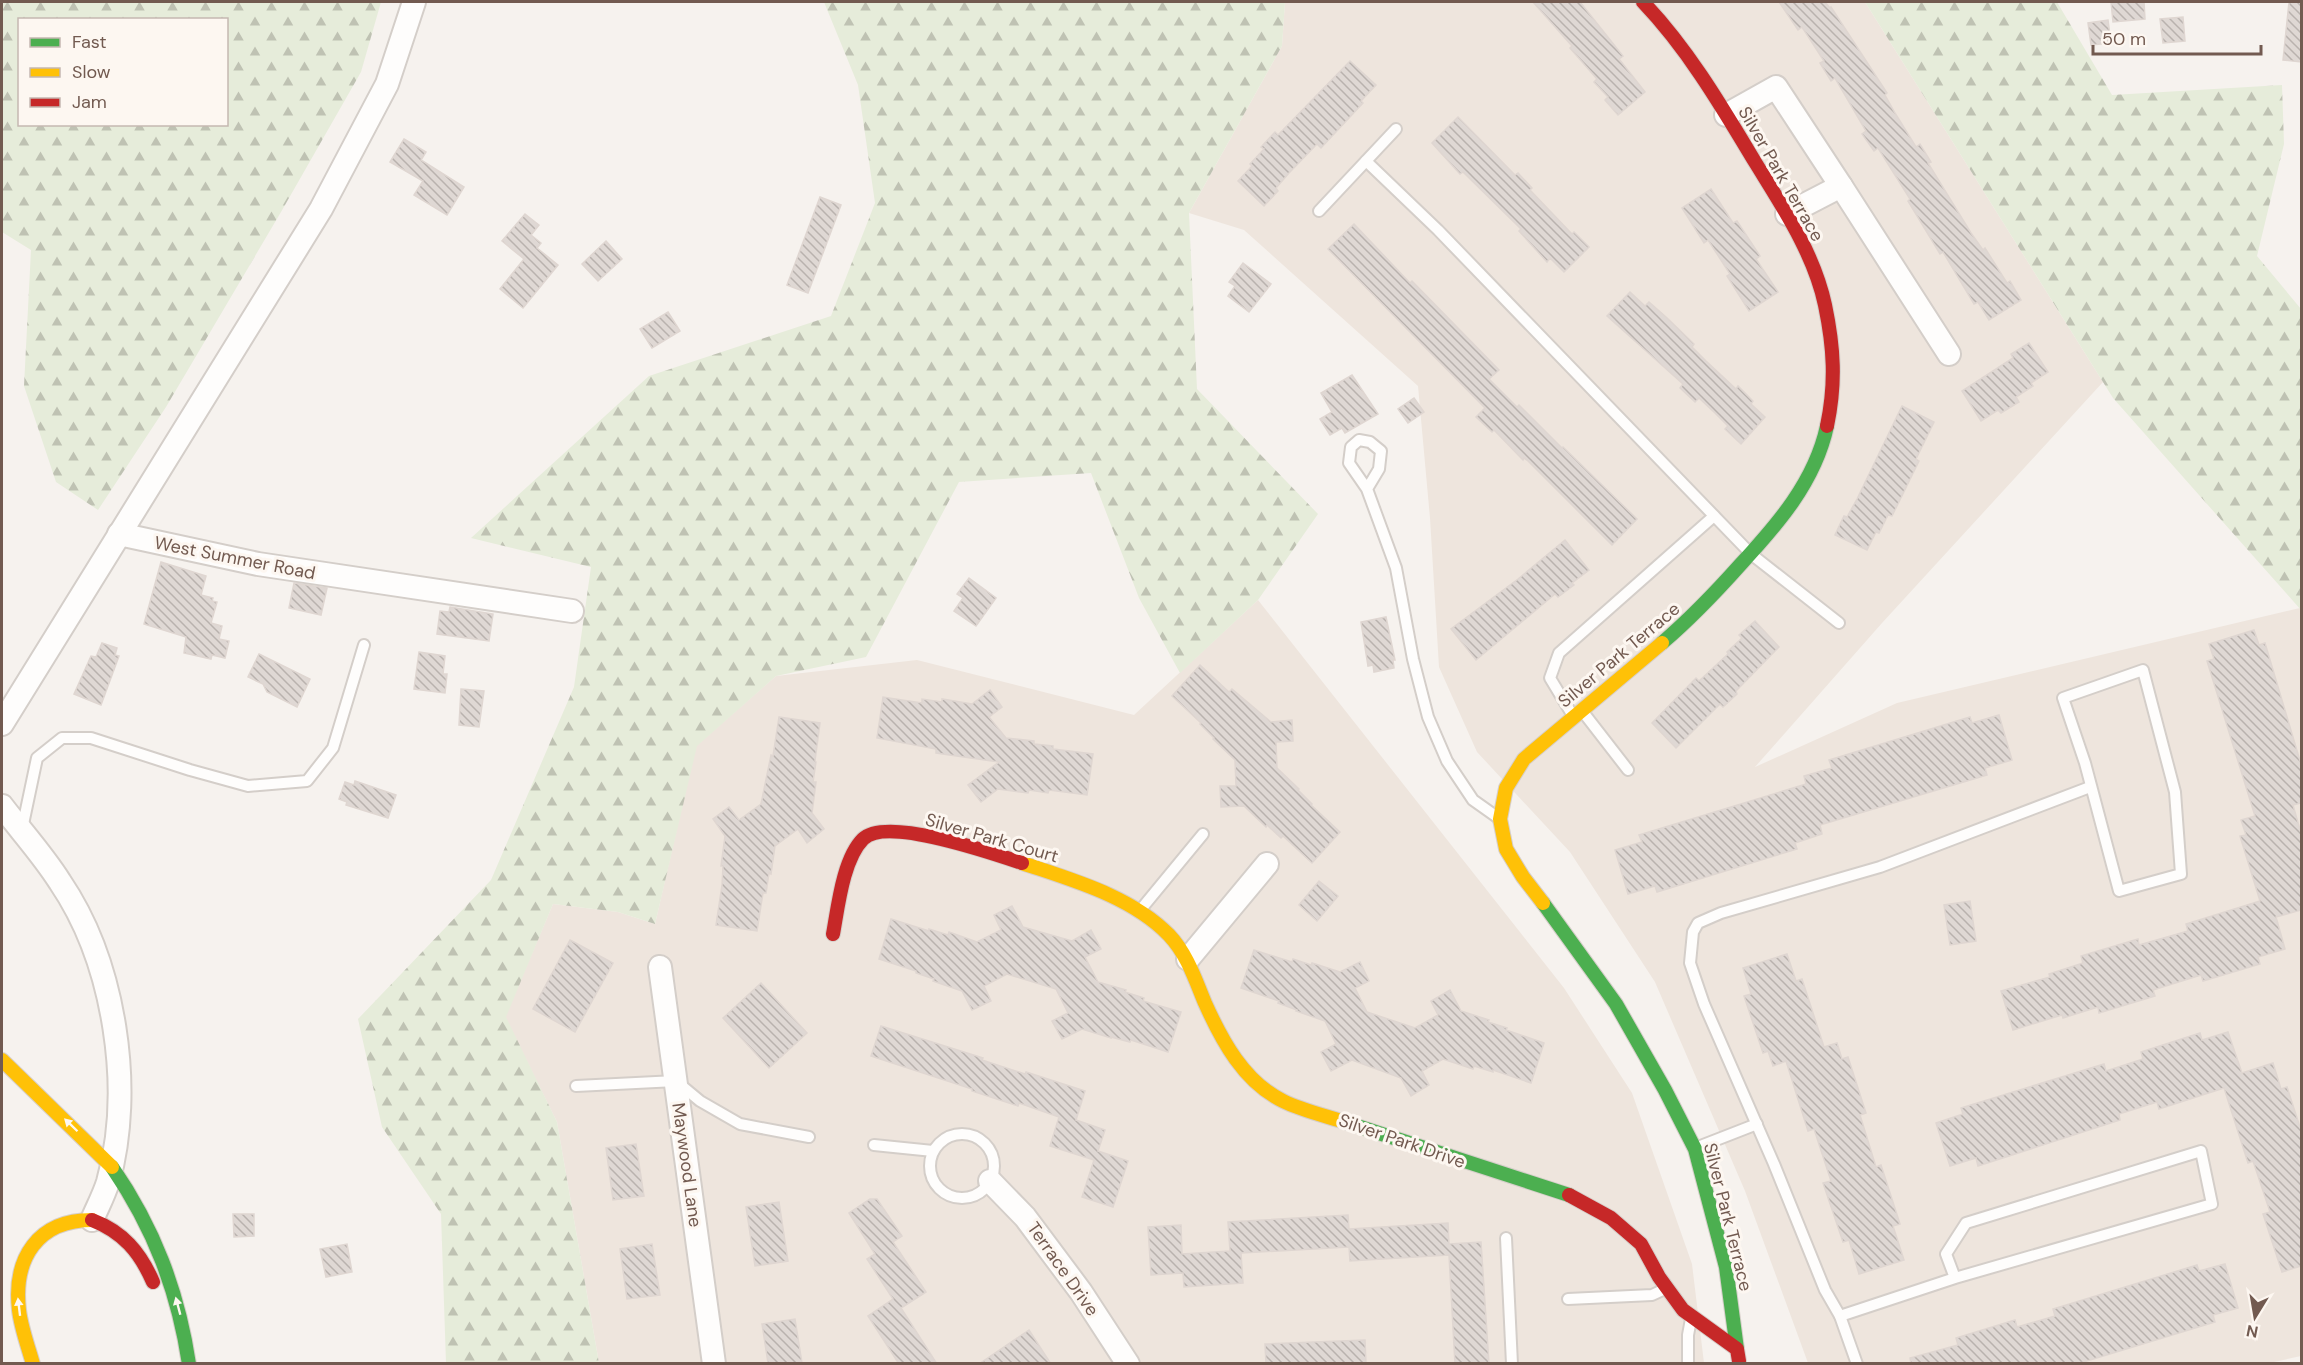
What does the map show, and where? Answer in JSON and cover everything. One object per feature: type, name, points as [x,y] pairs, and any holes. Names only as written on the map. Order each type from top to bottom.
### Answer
[{"type":"main road","name":"Silver Park Terrace","points":[[1643,2],[1669,29],[1788,214],[1813,267],[1825,303],[1834,360],[1833,396],[1825,434],[1808,478],[1780,522],[1696,614],[1524,759],[1506,789],[1500,819],[1506,849],[1523,877],[1616,1004],[1665,1090],[1695,1149],[1726,1267],[1737,1348]]},
{"type":"main road","name":"Silver Park Court","points":[[833,934],[857,844],[867,834],[879,829],[922,836],[1031,865],[1081,884],[1140,911],[1152,919],[1171,937],[1188,959]]},
{"type":"main road","name":"Silver Park Drive","points":[[1188,959],[1221,1034],[1244,1069],[1260,1086],[1283,1101],[1565,1193],[1611,1218],[1641,1245],[1666,1288],[1683,1310],[1737,1348]]},
{"type":"main road","points":[[2,1060],[112,1167],[135,1200],[156,1240],[177,1302],[186,1339],[189,1364]]},
{"type":"main road","points":[[33,1364],[19,1312],[18,1286],[24,1261],[37,1240],[55,1225],[79,1218],[92,1220],[115,1229],[132,1243],[146,1266],[156,1291]]},
{"type":"main road","points":[[169,1333],[179,1364]]},
{"type":"main road","points":[[1737,1348],[1739,1364]]},
{"type":"street","points":[[2,724],[232,350],[278,282],[337,180],[387,84],[414,2]]},
{"type":"street","points":[[1726,115],[1776,87],[1949,354]]},
{"type":"street","points":[[1788,214],[1841,186]]},
{"type":"street","name":"West Summer Road","points":[[119,534],[258,564],[572,611]]},
{"type":"street","points":[[2,806],[61,883],[85,927],[102,974],[115,1029],[119,1106],[112,1167],[92,1220]]},
{"type":"street","points":[[1188,959],[1267,864]]},
{"type":"street","name":"Maywood Lane","points":[[660,967],[714,1364]]},
{"type":"street","name":"Terrace Drive","points":[[990,1181],[1025,1216],[1081,1292],[1128,1364]]},
{"type":"lane","points":[[1318,211],[1396,129]]},
{"type":"lane","points":[[1366,161],[1438,230],[1751,554],[1839,623]]},
{"type":"lane","points":[[1367,489],[1396,568],[1413,659],[1428,717],[1447,761],[1473,800],[1500,819]]},
{"type":"lane","points":[[1628,770],[1577,713],[1550,678],[1559,653],[1714,516]]},
{"type":"lane","points":[[21,831],[37,758],[62,738],[91,738],[248,786],[307,781],[333,748],[363,645]]},
{"type":"lane","points":[[2143,670],[2175,792],[2181,874],[2119,891],[2090,787],[2085,763],[2063,698],[2143,670]]},
{"type":"lane","points":[[1857,1364],[1840,1316],[1825,1290],[1757,1124],[1704,1004],[1690,963],[1693,932],[1698,923],[1721,913],[1880,867],[2090,787]]},
{"type":"lane","points":[[1140,911],[1203,834]]},
{"type":"lane","points":[[576,1086],[676,1081],[700,1101],[740,1124],[809,1137]]},
{"type":"lane","points":[[1695,1149],[1757,1124]]},
{"type":"lane","points":[[960,1133],[974,1136],[985,1143],[992,1155],[994,1168],[990,1181],[982,1191],[970,1197],[956,1198],[944,1193],[934,1183],[929,1171],[933,1151],[947,1137],[960,1133]]},
{"type":"lane","points":[[874,1145],[933,1151]]},
{"type":"lane","points":[[1840,1316],[1955,1278],[2212,1204],[2200,1150],[1966,1223],[1946,1254],[1955,1278]]},
{"type":"lane","points":[[1506,1238],[1512,1364]]},
{"type":"lane","points":[[1568,1299],[1652,1295],[1666,1288]]},
{"type":"lane","points":[[1688,1364],[1688,1335],[1692,1316]]},
{"type":"shaded area","points":[[1285,2],[1865,2],[2103,382],[1882,623],[1755,767],[1897,703],[2300,608],[2301,1356],[2265,1364],[1808,1363],[1745,1191],[1655,982],[1570,852],[1477,752],[1439,667],[1430,518],[1418,386],[1244,230],[1189,213],[1282,46]]},
{"type":"shaded area","points":[[1258,600],[1564,988],[1632,1093],[1692,1264],[1704,1363],[599,1363],[557,1122],[505,1017],[553,904],[618,912],[655,924],[696,746],[776,676],[917,660],[1134,715]]},
{"type":"green space","points":[[2,2],[381,2],[361,72],[166,407],[98,510],[56,482],[24,386],[31,250],[2,232]]},
{"type":"green space","points":[[824,2],[1285,2],[1282,46],[1189,213],[1197,389],[1318,514],[1258,600],[1180,673],[1139,598],[1091,473],[959,482],[866,657],[776,676],[697,746],[655,924],[618,912],[553,904],[506,1017],[557,1122],[599,1363],[446,1363],[441,1214],[382,1127],[358,1019],[491,880],[574,687],[591,567],[471,538],[649,376],[831,316],[875,203],[858,85]]},
{"type":"green space","points":[[1865,2],[2057,2],[2112,95],[2282,85],[2284,144],[2257,256],[2301,309],[2301,610],[2113,398]]},
{"type":"building","points":[[1533,2],[1580,2],[1623,56],[1619,59],[1645,92],[1618,115],[1605,100],[1608,97],[1594,82],[1597,79],[1570,48],[1572,46]]},
{"type":"building","points":[[1779,2],[1825,2],[1831,7],[1887,93],[1885,95],[1916,147],[1920,144],[1931,162],[1928,163],[1971,233],[1983,250],[1985,248],[2007,283],[2010,281],[2021,300],[1989,320],[1978,302],[1974,304],[1943,252],[1940,254],[1908,201],[1910,199],[1878,148],[1874,151],[1862,134],[1866,131],[1835,78],[1831,81],[1820,63],[1824,61],[1802,27],[1798,30]]},
{"type":"building","points":[[2111,2],[2144,2],[2145,19],[2113,22]]},
{"type":"building","points":[[2289,2],[2301,2],[2301,62],[2283,60]]},
{"type":"building","points":[[2183,17],[2185,41],[2163,43],[2160,19]]},
{"type":"building","points":[[2108,20],[2111,43],[2091,45],[2088,23]]},
{"type":"building","points":[[1350,61],[1376,85],[1361,101],[1363,103],[1321,148],[1317,144],[1289,173],[1276,188],[1278,191],[1264,206],[1238,181],[1264,149],[1261,147],[1275,132],[1278,135]]},
{"type":"building","points":[[1458,117],[1515,175],[1518,173],[1532,188],[1530,190],[1572,234],[1574,232],[1589,247],[1564,272],[1550,258],[1547,262],[1519,231],[1521,229],[1463,172],[1460,174],[1432,143]]},
{"type":"building","points":[[404,139],[426,152],[421,160],[464,187],[447,215],[414,195],[423,181],[390,162]]},
{"type":"building","points":[[1711,189],[1733,223],[1737,221],[1760,256],[1756,259],[1778,292],[1749,311],[1727,276],[1730,274],[1708,240],[1704,243],[1682,208]]},
{"type":"building","points":[[820,197],[841,205],[808,293],[787,285]]},
{"type":"building","points":[[525,214],[539,225],[531,235],[541,243],[537,248],[558,265],[523,308],[500,289],[524,259],[502,241]]},
{"type":"building","points":[[1354,224],[1410,283],[1412,281],[1499,370],[1489,379],[1637,519],[1612,545],[1528,461],[1524,458],[1523,460],[1494,430],[1492,432],[1476,417],[1485,408],[1328,249]]},
{"type":"building","points":[[606,241],[622,259],[598,281],[582,264]]},
{"type":"building","points":[[1243,263],[1271,284],[1249,312],[1228,296],[1235,286],[1229,282]]},
{"type":"building","points":[[1630,292],[1645,306],[1649,302],[1666,317],[1694,344],[1692,347],[1706,361],[1736,389],[1738,386],[1753,401],[1751,404],[1765,417],[1741,444],[1725,429],[1728,426],[1715,413],[1699,398],[1695,402],[1680,388],[1683,384],[1607,316]]},
{"type":"building","points":[[668,312],[680,331],[652,348],[640,329]]},
{"type":"building","points":[[2029,343],[2048,372],[2016,397],[2019,402],[2001,413],[1998,410],[1981,421],[1962,391],[2013,358],[2011,354]]},
{"type":"building","points":[[1352,375],[1378,414],[1345,433],[1342,428],[1330,435],[1320,419],[1332,412],[1321,393]]},
{"type":"building","points":[[1414,398],[1424,412],[1408,423],[1398,409]]},
{"type":"building","points":[[1902,406],[1934,422],[1916,459],[1919,461],[1892,516],[1888,515],[1867,550],[1835,535],[1844,516],[1847,517],[1857,499]]},
{"type":"building","points":[[1565,540],[1589,570],[1558,597],[1555,594],[1476,660],[1451,629],[1518,579]]},
{"type":"building","points":[[161,562],[206,576],[201,595],[213,598],[212,601],[217,602],[211,623],[222,626],[219,639],[229,641],[225,658],[212,655],[211,659],[184,653],[186,637],[144,624]]},
{"type":"building","points":[[969,578],[996,598],[976,626],[954,611],[963,598],[957,594]]},
{"type":"building","points":[[294,583],[327,588],[321,615],[289,608]]},
{"type":"building","points":[[450,607],[493,614],[489,641],[437,634],[440,611],[449,612]]},
{"type":"building","points":[[1386,617],[1395,660],[1393,660],[1394,668],[1374,672],[1373,665],[1368,666],[1361,622]]},
{"type":"building","points":[[1755,621],[1779,647],[1736,691],[1737,694],[1723,707],[1720,704],[1676,748],[1652,723],[1696,678],[1699,681],[1728,654],[1727,652],[1742,638],[1739,635]]},
{"type":"building","points":[[2254,630],[2259,645],[2265,643],[2301,764],[2301,803],[2293,805],[2301,833],[2301,910],[2276,917],[2285,949],[2258,957],[2260,964],[2203,981],[2201,975],[2153,990],[2155,996],[2099,1013],[2098,1007],[2013,1030],[2001,991],[2050,977],[2049,974],[2083,963],[2081,956],[2138,939],[2139,945],[2188,931],[2186,924],[2260,901],[2240,836],[2246,835],[2241,820],[2255,816],[2207,661],[2214,659],[2209,644]]},
{"type":"building","points":[[102,643],[117,648],[115,655],[119,656],[101,705],[74,694],[91,656],[96,657]]},
{"type":"building","points":[[419,652],[445,656],[443,674],[447,674],[445,693],[414,689]]},
{"type":"building","points":[[259,654],[310,679],[297,707],[267,692],[263,684],[248,677]]},
{"type":"building","points":[[1200,665],[1229,692],[1232,689],[1271,722],[1292,720],[1293,741],[1276,742],[1277,768],[1340,832],[1312,863],[1283,836],[1281,838],[1267,825],[1266,827],[1244,806],[1221,807],[1220,786],[1236,786],[1235,760],[1172,696]]},
{"type":"building","points":[[461,689],[484,691],[479,727],[459,725]]},
{"type":"building","points":[[990,690],[1002,707],[989,717],[1006,738],[1034,741],[1034,744],[1053,746],[1053,749],[1093,754],[1087,795],[1049,790],[1048,793],[1029,790],[1028,793],[998,789],[981,802],[968,785],[999,762],[936,753],[936,749],[877,738],[883,697],[922,703],[922,699],[942,702],[942,699],[972,704]]},
{"type":"building","points":[[1999,715],[2012,760],[1985,768],[1987,775],[1820,825],[1822,834],[1795,843],[1797,849],[1657,892],[1655,886],[1628,894],[1615,850],[1642,842],[1639,835],[1806,784],[1804,776],[1832,768],[1829,760],[1970,717],[1972,723]]},
{"type":"building","points":[[779,717],[820,723],[812,813],[824,829],[807,843],[798,829],[775,846],[771,874],[769,873],[766,893],[763,893],[757,931],[716,925],[722,885],[723,866],[721,866],[725,836],[713,819],[729,807],[739,820],[761,804],[771,755],[773,756]]},
{"type":"building","points":[[355,781],[396,795],[388,818],[346,805],[347,802],[339,799],[345,782],[354,785]]},
{"type":"building","points":[[1319,881],[1338,896],[1317,921],[1299,905]]},
{"type":"building","points":[[1970,901],[1976,941],[1950,945],[1944,905]]},
{"type":"building","points":[[1012,906],[1023,927],[1072,941],[1091,930],[1101,949],[1085,957],[1098,982],[1126,990],[1125,992],[1144,998],[1143,1001],[1181,1012],[1168,1052],[1131,1040],[1130,1042],[1111,1038],[1082,1029],[1062,1039],[1052,1021],[1068,1013],[1056,989],[1007,974],[984,986],[991,1001],[972,1010],[962,991],[933,981],[934,979],[916,973],[916,971],[879,959],[891,919],[929,931],[929,929],[948,935],[949,932],[977,942],[1001,930],[994,915]]},
{"type":"building","points":[[570,940],[613,963],[575,1032],[533,1009]]},
{"type":"building","points":[[1254,950],[1292,962],[1293,959],[1340,972],[1360,962],[1369,981],[1355,988],[1367,1012],[1415,1028],[1438,1015],[1431,1001],[1450,990],[1461,1011],[1544,1043],[1531,1083],[1493,1070],[1493,1072],[1474,1066],[1473,1069],[1443,1059],[1422,1071],[1429,1085],[1411,1096],[1401,1078],[1352,1060],[1331,1071],[1321,1052],[1336,1044],[1325,1021],[1241,988]]},
{"type":"building","points":[[1787,954],[1796,981],[1802,979],[1824,1047],[1837,1043],[1842,1059],[1848,1057],[1866,1113],[1860,1115],[1876,1167],[1881,1165],[1900,1224],[1893,1226],[1904,1260],[1859,1274],[1849,1240],[1843,1242],[1823,1183],[1831,1181],[1814,1129],[1808,1131],[1786,1061],[1773,1066],[1768,1051],[1763,1053],[1744,996],[1751,994],[1743,968]]},
{"type":"building","points":[[761,983],[807,1033],[769,1068],[723,1018]]},
{"type":"building","points":[[881,1026],[983,1058],[982,1060],[1025,1074],[1026,1072],[1085,1091],[1076,1120],[1105,1130],[1098,1151],[1128,1161],[1113,1207],[1082,1197],[1094,1160],[1050,1146],[1059,1117],[1019,1103],[1018,1106],[871,1056]]},
{"type":"building","points":[[2228,1032],[2242,1073],[2273,1063],[2281,1089],[2287,1087],[2301,1130],[2301,1266],[2282,1272],[2263,1214],[2270,1212],[2253,1161],[2248,1163],[2224,1088],[2159,1109],[2157,1102],[2119,1114],[2120,1120],[1978,1166],[1976,1158],[1950,1166],[1936,1123],[1963,1114],[1961,1108],[2104,1064],[2106,1071],[2143,1059],[2141,1052],[2200,1033],[2202,1040]]},
{"type":"building","points":[[636,1144],[644,1196],[613,1200],[606,1148]]},
{"type":"building","points":[[870,1199],[877,1199],[902,1236],[893,1242],[926,1292],[901,1308],[937,1364],[899,1364],[868,1316],[893,1299],[867,1259],[875,1254],[849,1213]]},
{"type":"building","points":[[779,1202],[788,1261],[755,1266],[746,1207]]},
{"type":"building","points":[[233,1214],[254,1214],[254,1236],[234,1237]]},
{"type":"building","points":[[1348,1215],[1349,1229],[1448,1223],[1449,1244],[1481,1242],[1489,1364],[1455,1364],[1449,1255],[1350,1261],[1349,1247],[1241,1253],[1243,1283],[1184,1287],[1183,1273],[1151,1275],[1148,1227],[1181,1225],[1182,1254],[1230,1251],[1228,1222]]},
{"type":"building","points":[[347,1244],[352,1272],[326,1277],[320,1249]]},
{"type":"building","points":[[652,1244],[660,1295],[627,1299],[620,1249]]},
{"type":"building","points":[[2225,1264],[2238,1308],[2213,1315],[2215,1322],[2077,1364],[1911,1364],[1910,1358],[1958,1345],[1956,1338],[2015,1320],[2017,1327],[2055,1316],[2053,1309],[2197,1265],[2199,1271]]},
{"type":"building","points":[[795,1319],[802,1363],[768,1363],[762,1324]]},
{"type":"building","points":[[1029,1330],[1051,1364],[979,1364]]},
{"type":"building","points":[[1365,1340],[1366,1364],[1266,1364],[1265,1344]]},
{"type":"traffic: fast","points":[[1662,643],[1712,596],[1781,518],[1814,466],[1827,426]]},
{"type":"traffic: fast","points":[[1543,903],[1616,1004],[1665,1090],[1695,1149],[1726,1267],[1737,1349]]},
{"type":"traffic: fast","points":[[1348,1123],[1569,1195]]},
{"type":"traffic: fast","points":[[112,1167],[140,1213],[162,1261],[178,1311],[189,1364]]},
{"type":"traffic: slow","points":[[1543,903],[1523,877],[1506,849],[1500,819],[1506,788],[1524,759],[1662,643]]},
{"type":"traffic: slow","points":[[1022,863],[1100,891],[1154,921],[1181,950],[1219,1032],[1246,1072],[1269,1093],[1283,1101],[1348,1123]]},
{"type":"traffic: slow","points":[[2,1060],[112,1167]]},
{"type":"traffic: slow","points":[[33,1364],[19,1310],[18,1291],[25,1259],[33,1246],[57,1227],[92,1220]]},
{"type":"traffic: jam","points":[[1643,2],[1675,39],[1717,100],[1786,213],[1813,267],[1825,305],[1832,351],[1833,380],[1827,426]]},
{"type":"traffic: jam","points":[[833,934],[842,884],[851,858],[863,839],[875,833],[916,834],[965,845],[1022,863]]},
{"type":"traffic: jam","points":[[1569,1195],[1611,1218],[1641,1244],[1659,1277],[1683,1310],[1737,1349],[1739,1361]]},
{"type":"traffic: jam","points":[[92,1220],[113,1231],[129,1244],[142,1261],[153,1282]]}]
